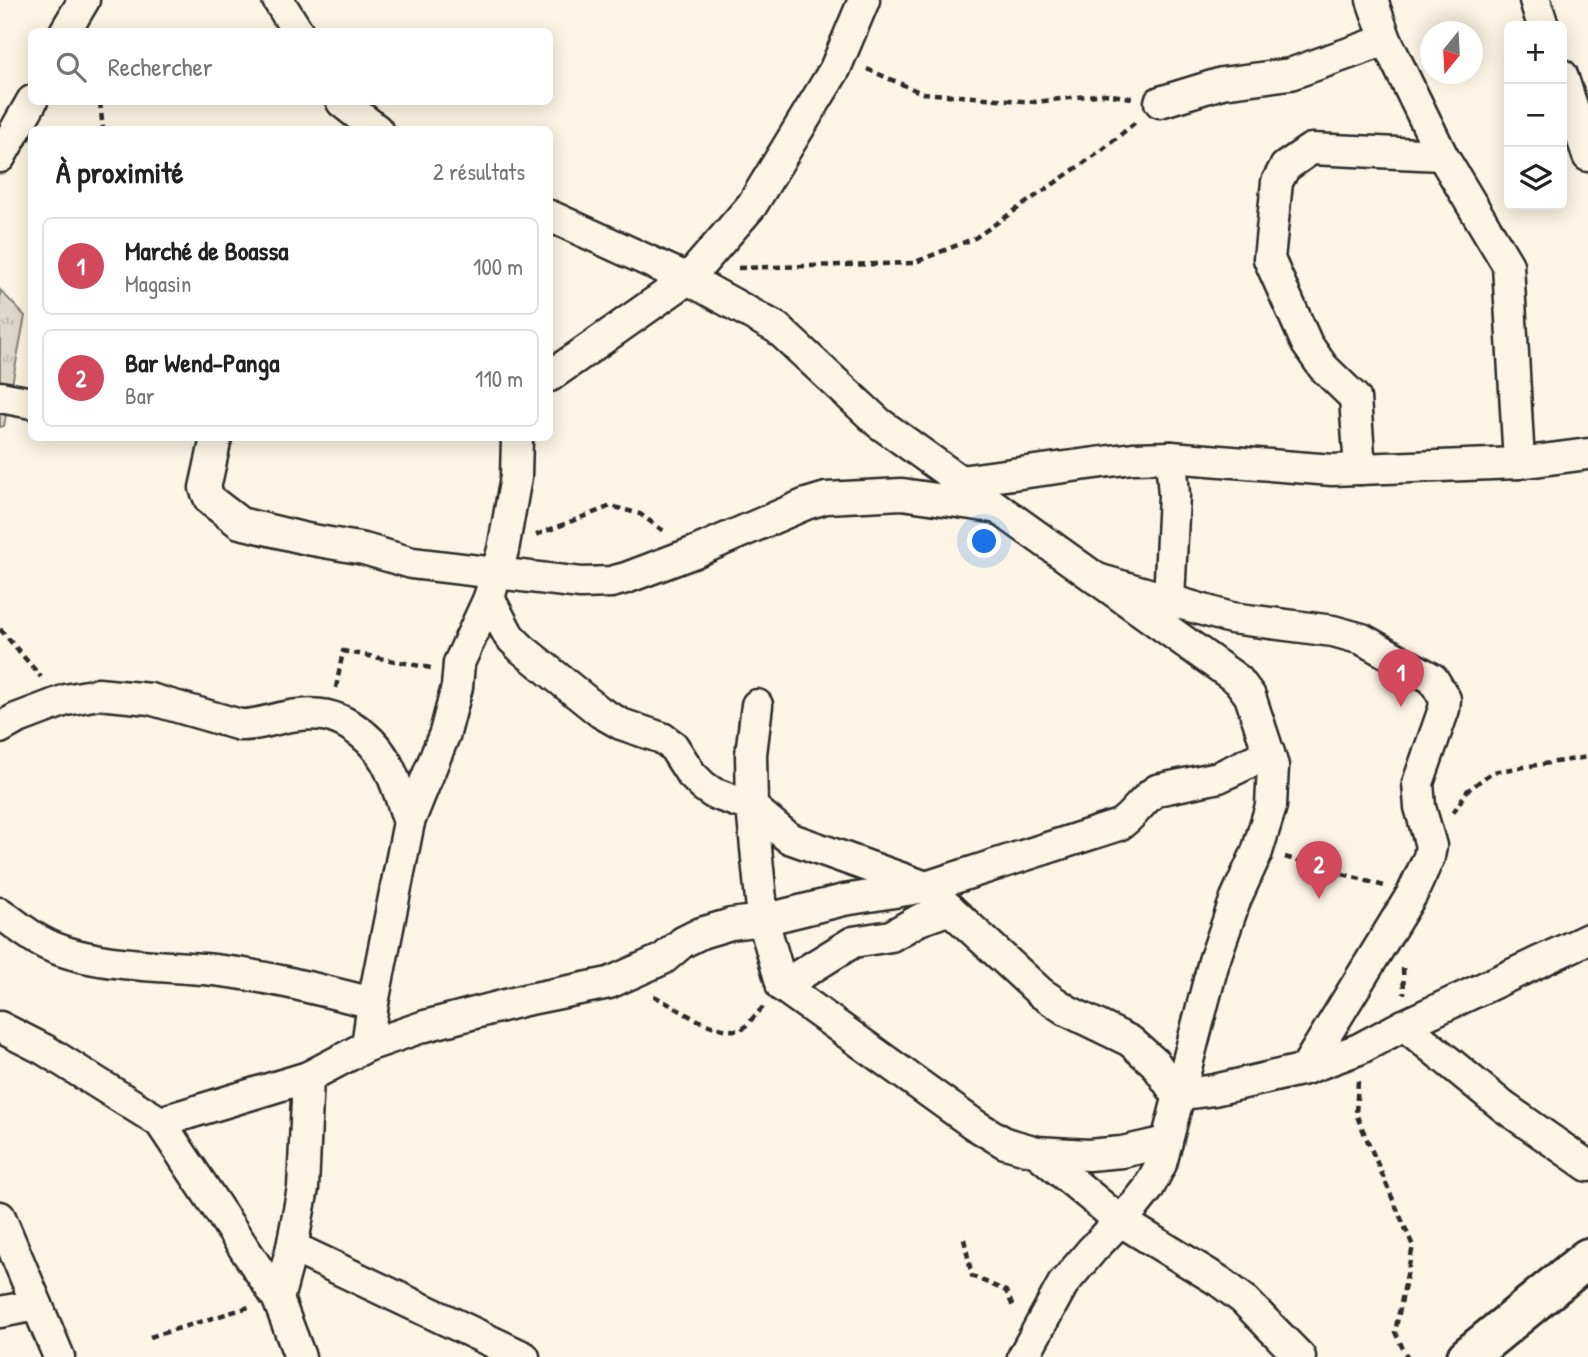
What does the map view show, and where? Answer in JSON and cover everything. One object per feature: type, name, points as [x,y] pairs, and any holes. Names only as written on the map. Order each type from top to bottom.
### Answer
[{"type":"street","points":[[67,28],[84,0]]},
{"type":"street","points":[[278,0],[296,28]]},
{"type":"street","points":[[553,374],[695,272],[752,205],[840,57],[864,0]]},
{"type":"street","points":[[1372,0],[1386,40],[1442,155],[1508,265],[1519,463]]},
{"type":"street","points":[[1535,0],[1541,21]]},
{"type":"street","points":[[1160,102],[1222,83],[1290,74],[1386,40]]},
{"type":"street","points":[[1565,84],[1588,156]]},
{"type":"street","points":[[0,157],[30,105]]},
{"type":"street","points":[[346,112],[370,126]]},
{"type":"street","points":[[1360,469],[1355,398],[1324,367],[1307,344],[1269,259],[1277,182],[1285,167],[1311,149],[1442,155]]},
{"type":"street","points":[[553,217],[695,272],[777,328],[879,424],[1238,680],[1250,696],[1273,766],[1271,806],[1257,852],[1236,898],[1214,961],[1161,1164],[1148,1189],[1063,1284],[1026,1351]]},
{"type":"street","points":[[0,397],[28,402]]},
{"type":"street","points":[[215,441],[205,488],[209,500],[240,523],[364,549],[412,563],[581,583],[611,582],[626,578],[825,498],[902,494],[996,507]]},
{"type":"street","points":[[366,1046],[409,822],[445,733],[457,687],[458,663],[496,574],[516,477],[517,441]]},
{"type":"street","points":[[960,481],[1133,458],[1171,457],[1332,470],[1519,463],[1588,454]]},
{"type":"street","points":[[1170,600],[1174,495],[1171,457]]},
{"type":"street","points":[[496,574],[509,636],[600,712],[621,724],[662,738],[673,746],[702,786],[713,793],[752,807],[789,838],[926,887],[1041,993],[1068,1011],[1130,1041],[1155,1063],[1177,1096]]},
{"type":"street","points":[[1097,579],[1231,618],[1333,631],[1362,639],[1433,679],[1445,699],[1444,709],[1418,783],[1420,807],[1431,846],[1429,857],[1412,894],[1305,1069]]},
{"type":"street","points":[[0,728],[66,700],[98,694],[150,699],[240,725],[289,715],[329,715],[368,737],[379,749],[388,765],[409,822]]},
{"type":"street","points":[[757,705],[751,754],[752,807],[763,920],[782,986],[991,1136],[1005,1143],[1037,1152],[1099,1154],[1167,1142]]},
{"type":"street","points":[[160,1122],[308,1077],[366,1046],[470,1013],[609,984],[663,959],[683,942],[701,933],[844,900],[926,887],[1119,825],[1157,790],[1219,777],[1269,753]]},
{"type":"street","points":[[782,986],[853,942],[891,936],[919,920],[950,909]]},
{"type":"street","points":[[0,913],[41,942],[82,956],[281,980],[373,1003]]},
{"type":"street","points":[[1177,1096],[1305,1069],[1359,1049],[1404,1025],[1588,939]]},
{"type":"street","points":[[1404,1025],[1504,1107],[1588,1166]]},
{"type":"street","points":[[0,1027],[45,1050],[160,1122],[278,1299],[300,1357]]},
{"type":"street","points":[[278,1299],[292,1247],[303,1188],[308,1077]]},
{"type":"street","points":[[1037,1152],[1119,1220],[1219,1281],[1243,1299],[1300,1357]]},
{"type":"street","points":[[0,1217],[59,1357]]},
{"type":"street","points":[[292,1247],[524,1357]]},
{"type":"street","points":[[1467,1357],[1588,1258]]},
{"type":"street","points":[[0,1312],[37,1305]]},
{"type":"path","points":[[840,57],[922,93],[1035,102],[1104,94],[1160,102]]},
{"type":"path","points":[[695,272],[914,263],[975,237],[1101,151],[1160,102]]},
{"type":"path","points":[[100,105],[103,126]]},
{"type":"path","points":[[496,574],[582,515],[611,506],[640,514],[695,552]]},
{"type":"path","points":[[0,629],[46,682]]},
{"type":"path","points":[[329,715],[342,651],[440,670],[458,663]]},
{"type":"path","points":[[1472,786],[1492,772],[1588,757]]},
{"type":"path","points":[[609,984],[648,993],[700,1021],[727,1031],[742,1030],[782,986]]},
{"type":"path","points":[[1359,1049],[1356,1114],[1413,1246],[1395,1332],[1407,1357]]},
{"type":"path","points":[[964,1239],[972,1276],[1006,1291],[1026,1351]]},
{"type":"path","points":[[150,1337],[278,1299]]},
{"type":"green space","points":[[0,290],[25,316],[4,426],[0,427]]},
{"type":"place","name":"Marché de Boassa","points":[[1401,707]]},
{"type":"place","name":"Bar Wend-Panga","points":[[1319,899]]}]
